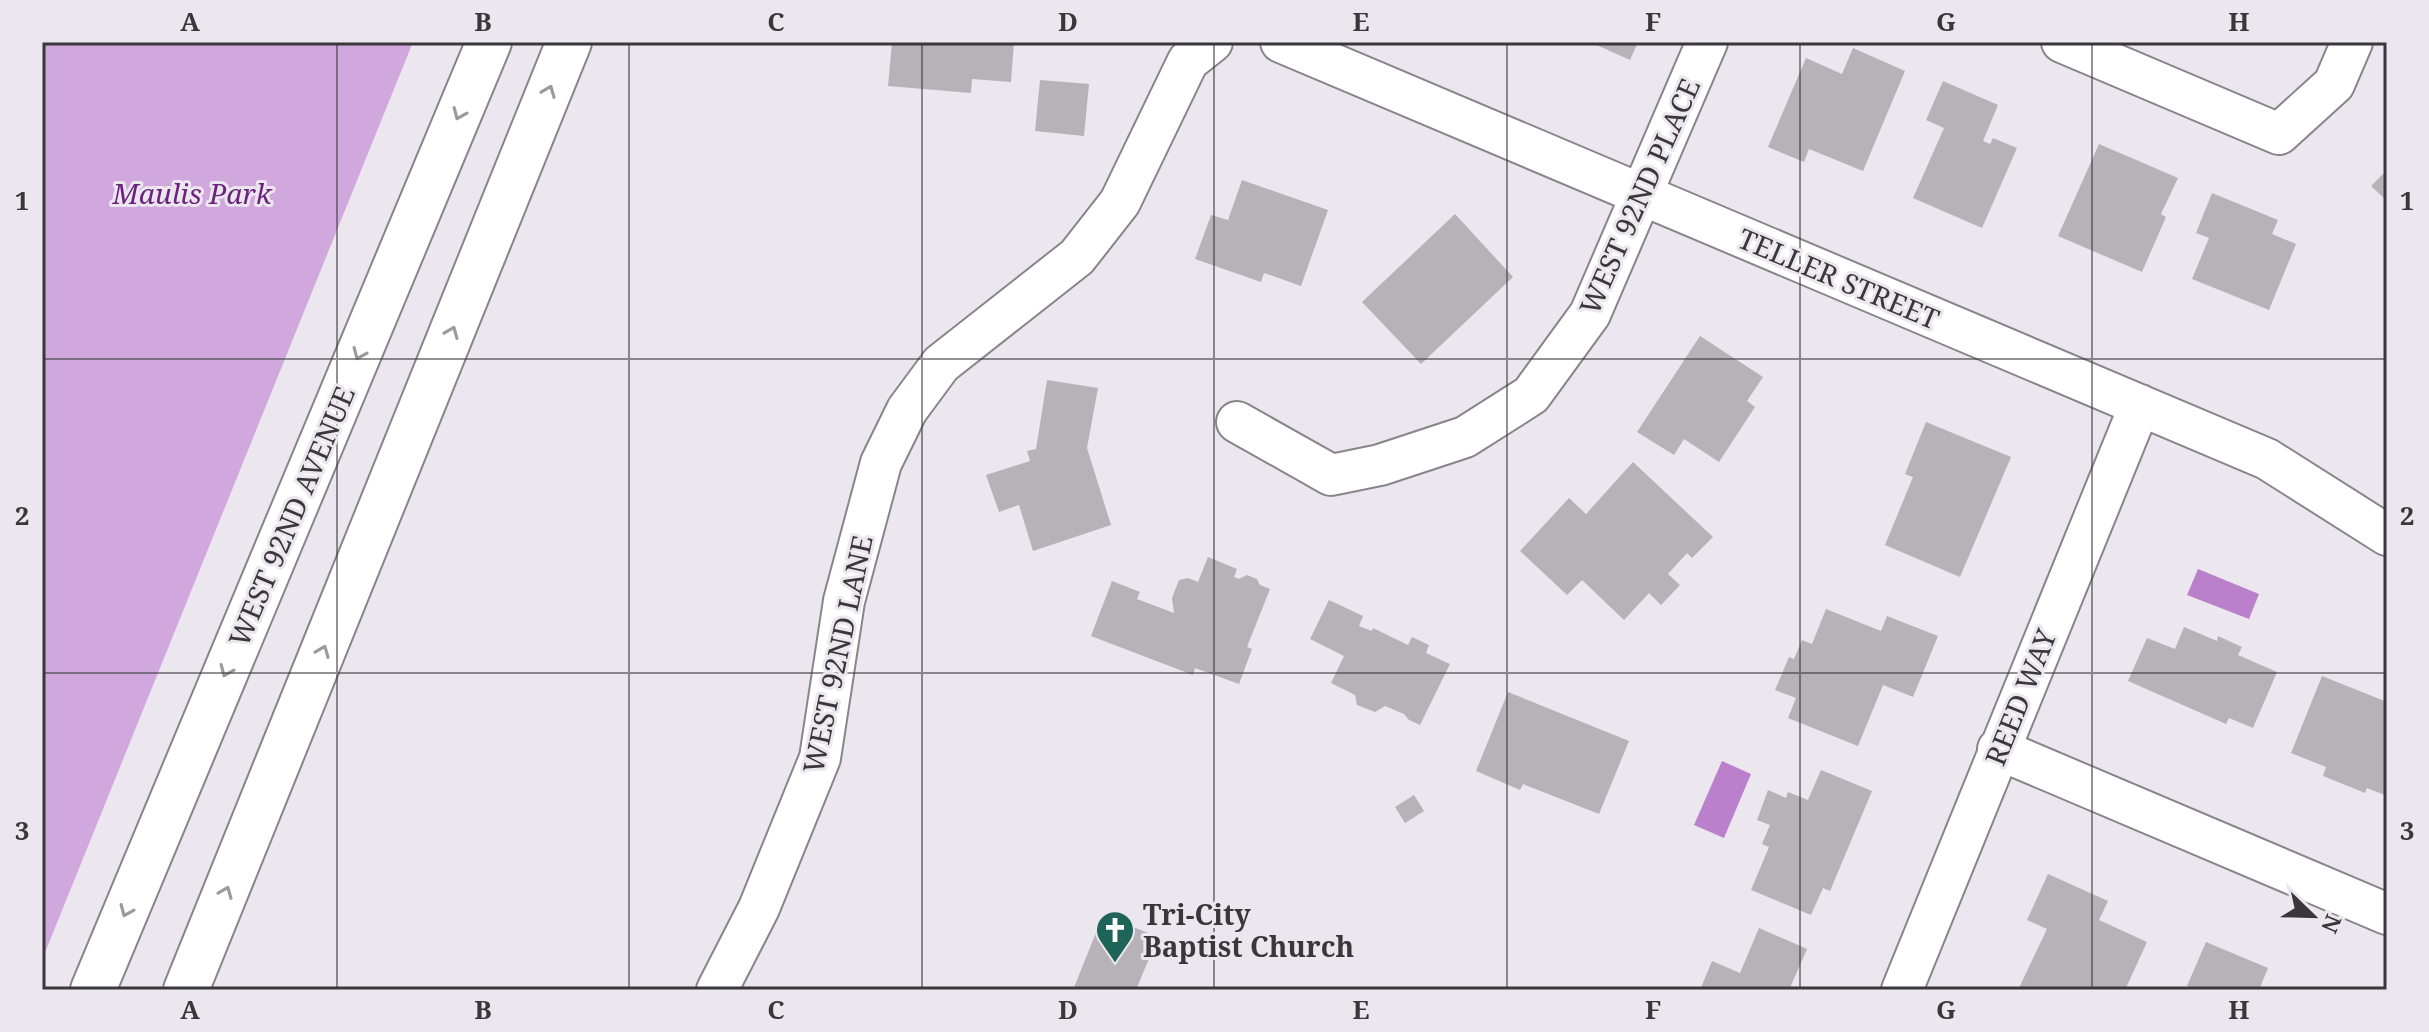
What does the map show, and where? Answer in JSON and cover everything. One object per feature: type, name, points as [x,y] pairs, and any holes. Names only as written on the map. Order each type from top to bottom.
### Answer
[{"type":"main road","name":"WEST 92ND AVENUE","points":[[93,990],[489,42]]},
{"type":"main road","points":[[186,990],[569,42]]},
{"type":"street","name":"WEST 92ND LANE","points":[[717,990],[759,908],[820,758],[844,601],[881,463],[907,410],[941,364],[1077,257],[1120,202],[1188,61],[1212,42]]},
{"type":"street","name":"TELLER STREET","points":[[1281,42],[2267,459],[2387,535]]},
{"type":"street","name":"WEST 92ND PLACE","points":[[1237,422],[1331,475],[1380,465],[1465,437],[1531,395],[1590,314],[1707,42]]},
{"type":"street","points":[[2062,42],[2279,134],[2334,84],[2352,42]]},
{"type":"street","name":"REED WAY","points":[[1902,990],[2140,405]]},
{"type":"street","points":[[1998,749],[2387,914]]},
{"type":"green space","name":"Maulis Park","points":[[42,42],[413,42],[42,960]]},
{"type":"shaded area","points":[[2198,569],[2259,594],[2249,619],[2187,595]]},
{"type":"shaded area","points":[[1722,761],[1751,774],[1724,838],[1694,825]]},
{"type":"building","points":[[892,42],[1014,42],[1011,82],[972,79],[971,93],[888,86]]},
{"type":"building","points":[[1590,42],[1638,42],[1630,60]]},
{"type":"building","points":[[1853,48],[1905,71],[1863,171],[1809,149],[1804,162],[1768,147],[1806,58],[1842,74]]},
{"type":"building","points":[[1040,80],[1089,84],[1084,136],[1035,131]]},
{"type":"building","points":[[1943,81],[1998,105],[1983,141],[1990,144],[1993,138],[2017,148],[1982,228],[1913,198],[1944,128],[1926,120]]},
{"type":"building","points":[[2099,144],[2178,178],[2161,214],[2166,217],[2142,272],[2058,236]]},
{"type":"building","points":[[2387,170],[2387,201],[2371,186]]},
{"type":"building","points":[[1242,180],[1328,210],[1301,286],[1264,273],[1261,282],[1195,259],[1211,215],[1228,220]]},
{"type":"building","points":[[2212,193],[2278,220],[2272,234],[2296,244],[2269,310],[2192,279],[2209,238],[2196,233]]},
{"type":"building","points":[[1455,214],[1513,277],[1421,364],[1362,302]]},
{"type":"building","points":[[1700,336],[1763,377],[1747,401],[1755,407],[1719,462],[1684,439],[1674,455],[1637,432]]},
{"type":"building","points":[[1047,380],[1098,388],[1087,448],[1111,525],[1033,551],[1019,505],[999,512],[986,475],[1030,461],[1027,451],[1036,449]]},
{"type":"building","points":[[1926,422],[2011,457],[1960,577],[1885,545],[1913,477],[1905,474]]},
{"type":"building","points":[[1633,462],[1713,537],[1692,558],[1687,553],[1668,574],[1680,585],[1661,605],[1649,593],[1624,620],[1582,580],[1567,595],[1520,551],[1569,498],[1586,514]]},
{"type":"building","points":[[1208,557],[1237,569],[1234,577],[1239,579],[1247,575],[1270,589],[1247,647],[1252,649],[1239,684],[1195,668],[1193,675],[1091,636],[1112,581],[1140,592],[1137,599],[1174,613],[1172,598],[1179,580],[1188,578],[1198,582]]},
{"type":"building","points":[[1329,600],[1363,616],[1359,626],[1372,631],[1373,628],[1408,645],[1412,637],[1429,645],[1426,653],[1450,664],[1420,725],[1385,706],[1375,712],[1357,705],[1355,695],[1331,683],[1344,656],[1310,639]]},
{"type":"building","points":[[1826,609],[1881,631],[1887,616],[1938,636],[1913,697],[1883,685],[1858,746],[1788,718],[1796,698],[1775,690],[1789,657],[1794,659],[1802,640],[1812,644]]},
{"type":"building","points":[[2184,627],[2217,641],[2218,636],[2242,647],[2238,655],[2277,672],[2253,728],[2229,718],[2226,724],[2128,681],[2147,638],[2175,649]]},
{"type":"building","points":[[2322,676],[2387,702],[2387,796],[2367,788],[2365,793],[2323,776],[2326,767],[2291,753]]},
{"type":"building","points":[[1508,692],[1629,741],[1599,814],[1523,784],[1520,790],[1476,771]]},
{"type":"building","points":[[1821,770],[1872,791],[1830,891],[1823,888],[1811,915],[1751,890],[1769,847],[1762,844],[1770,825],[1757,820],[1768,790],[1786,798],[1788,792],[1808,800]]},
{"type":"building","points":[[1414,795],[1424,811],[1405,823],[1395,807]]},
{"type":"building","points":[[2048,874],[2108,901],[2099,920],[2147,942],[2125,990],[2018,990],[2047,929],[2027,920]]},
{"type":"building","name":"Tri-City Baptist Church","points":[[1103,915],[1158,937],[1136,990],[1073,990]]},
{"type":"building","points":[[1759,928],[1807,949],[1789,990],[1700,990],[1712,961],[1740,973]]},
{"type":"building","points":[[2206,942],[2268,968],[2259,990],[2197,990],[2187,986]]},
{"type":"place","name":"Tri-City Baptist Church","points":[[1115,964]]}]
